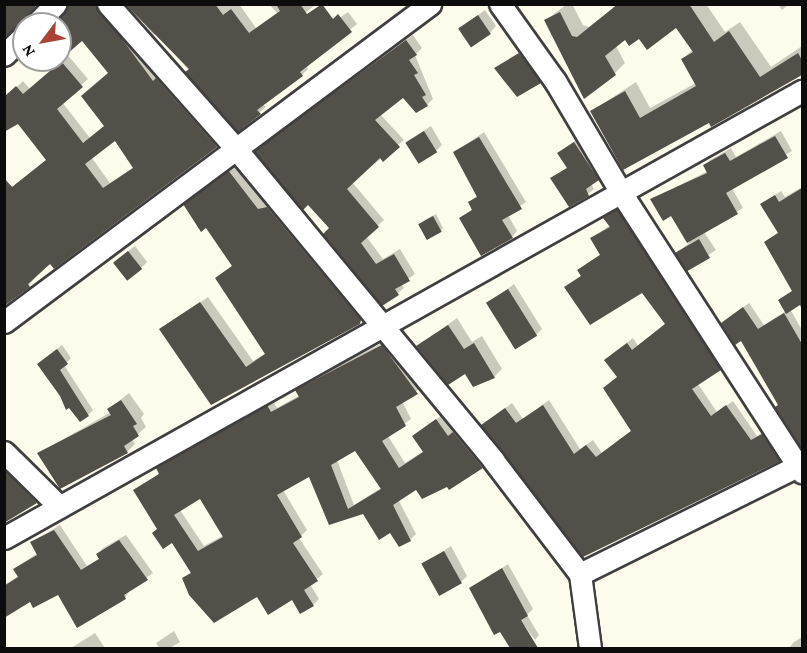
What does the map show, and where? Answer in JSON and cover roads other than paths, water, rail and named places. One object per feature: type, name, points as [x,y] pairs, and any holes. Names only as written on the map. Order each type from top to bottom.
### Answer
[{"type":"street","points":[[108,4],[237,150],[384,328],[580,574],[590,648]]},
{"type":"street","points":[[4,322],[430,4]]},
{"type":"street","points":[[500,4],[555,81],[620,191],[800,469],[580,574]]},
{"type":"street","points":[[4,538],[384,328],[620,191],[802,91]]},
{"type":"street","points":[[4,452],[60,507]]}]
